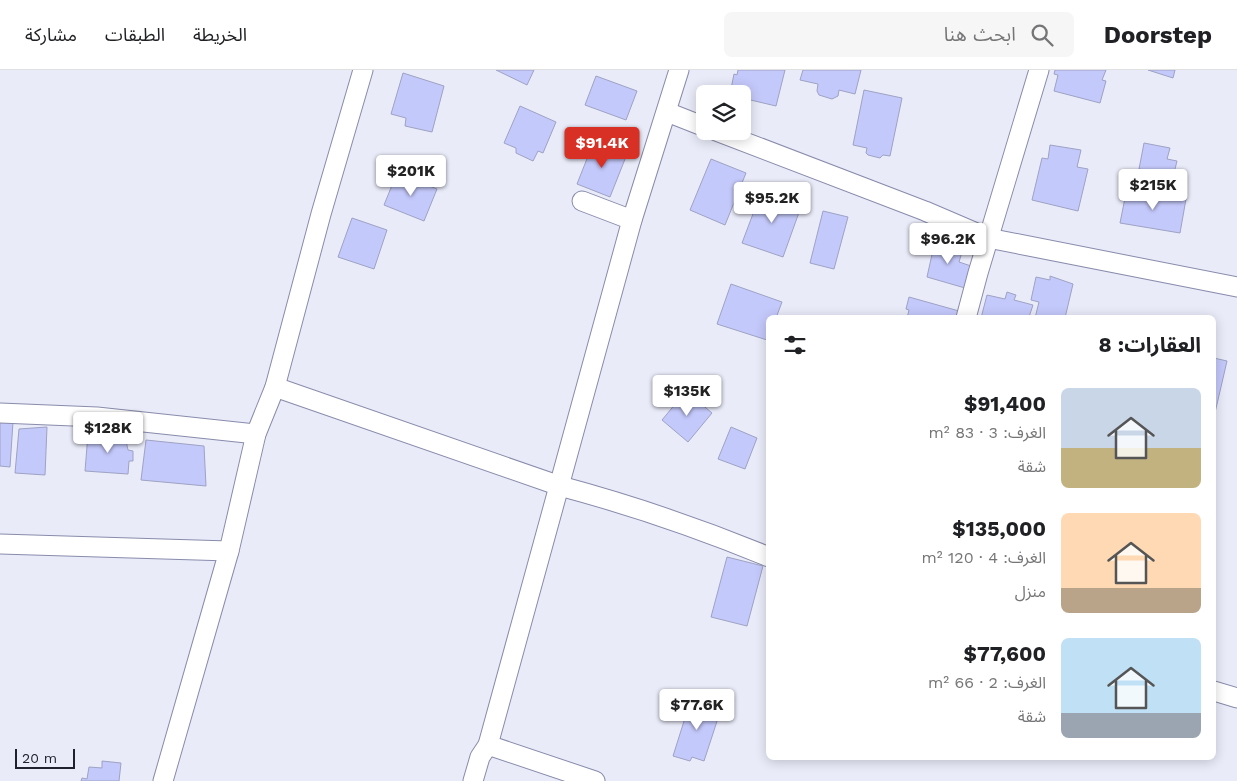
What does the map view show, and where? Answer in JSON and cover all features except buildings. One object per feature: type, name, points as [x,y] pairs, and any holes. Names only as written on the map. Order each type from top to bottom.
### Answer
[{"type":"street","points":[[162,781],[230,551],[256,434],[275,387],[321,214],[363,70]]},
{"type":"street","points":[[473,781],[480,757],[488,745],[632,220],[667,112],[678,70]]},
{"type":"street","points":[[967,315],[1039,70]]},
{"type":"street","points":[[667,112],[696,123]]},
{"type":"street","points":[[739,140],[988,238],[1237,287]]},
{"type":"street","points":[[582,201],[632,220]]},
{"type":"street","points":[[275,387],[560,486],[708,532],[766,556]]},
{"type":"street","points":[[0,413],[97,417],[256,434]]},
{"type":"street","points":[[0,544],[230,551]]},
{"type":"street","points":[[1216,693],[1237,698]]},
{"type":"street","points":[[488,745],[595,781]]}]
